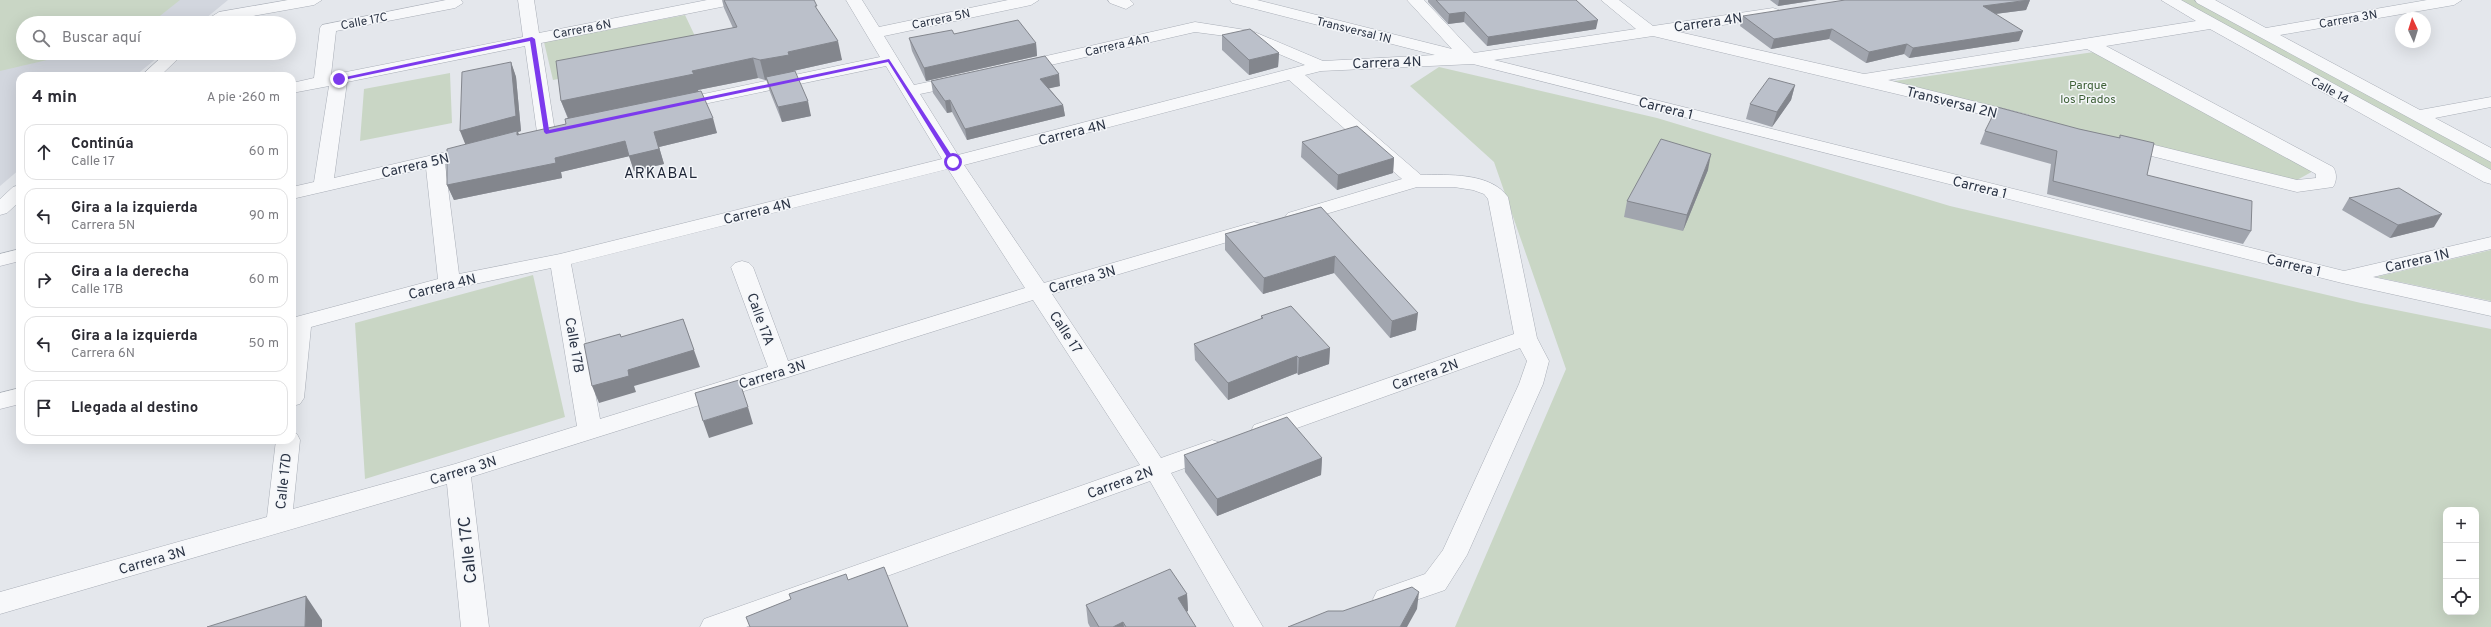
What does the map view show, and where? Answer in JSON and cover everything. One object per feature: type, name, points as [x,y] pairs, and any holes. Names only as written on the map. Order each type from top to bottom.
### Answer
[{"type":"street","points":[[220,16],[239,0]]},
{"type":"street","points":[[235,16],[314,0]]},
{"type":"street","points":[[526,0],[547,132]]},
{"type":"street","name":"Carrera 6N","points":[[296,87],[731,0]]},
{"type":"street","name":"Calle 17","points":[[854,0],[889,60],[953,162],[1040,291],[1156,469],[1249,627]]},
{"type":"street","name":"Carrera 5N","points":[[874,33],[1031,0]]},
{"type":"street","name":"Transversal 1N","points":[[1238,0],[1470,59]]},
{"type":"street","points":[[1415,0],[1470,59]]},
{"type":"street","points":[[1609,0],[1648,30]]},
{"type":"street","name":"Calle 14","points":[[2169,0],[2491,178]]},
{"type":"street","name":"Calle 14","points":[[2203,0],[2491,156]]},
{"type":"street","name":"Carrera 3N","points":[[2264,33],[2454,0]]},
{"type":"street","name":"Calle 17C","points":[[323,186],[331,81],[328,28],[455,3]]},
{"type":"street","name":"Carrera 4N","points":[[296,324],[449,283],[560,260],[953,162],[1294,75],[1321,66],[1354,63],[1470,59],[1648,30],[1790,10]]},
{"type":"street","points":[[1862,79],[2211,24]]},
{"type":"street","name":"Carrera 4An","points":[[1002,71],[1195,27],[1224,28],[1255,36],[1321,66]]},
{"type":"street","name":"Transversal 2N","points":[[1648,30],[1862,79],[2036,122]]},
{"type":"street","points":[[2089,43],[2326,171],[2326,183],[2297,186],[2105,139]]},
{"type":"street","name":"Carrera 1","points":[[1470,59],[2342,277],[2491,309]]},
{"type":"street","points":[[155,72],[168,60]]},
{"type":"street","points":[[656,109],[889,60]]},
{"type":"street","points":[[1294,75],[1416,181]]},
{"type":"street","points":[[909,91],[979,76]]},
{"type":"street","points":[[2418,116],[2491,102]]},
{"type":"street","name":"Carrera 5N","points":[[296,192],[435,161],[494,146]]},
{"type":"street","points":[[435,161],[449,283]]},
{"type":"street","name":"Carrera 3N","points":[[0,603],[458,472],[1040,291],[1416,181],[1454,181],[1477,185],[1491,190],[1498,197],[1526,338],[1538,361],[1531,384],[1454,555],[1435,582],[1365,607]]},
{"type":"street","points":[[0,209],[16,195]]},
{"type":"street","name":"Carrera 1N","points":[[2342,277],[2491,243]]},
{"type":"street","points":[[0,260],[16,256]]},
{"type":"street","name":"Calle 17B","points":[[560,260],[590,431]]},
{"type":"street","name":"Calle 17A","points":[[742,267],[781,372]]},
{"type":"street","name":"Carrera 2N","points":[[714,627],[1526,338]]},
{"type":"street","points":[[0,401],[16,397]]},
{"type":"street","name":"Calle 17D","points":[[279,523],[288,444]]},
{"type":"street","name":"Calle 17C","points":[[458,472],[475,627]]},
{"type":"shaded area","points":[[0,0],[228,0],[209,16],[16,16],[16,60],[154,60],[140,72],[16,72],[16,172],[0,186]]},
{"type":"green space","points":[[0,0],[180,0],[160,16],[16,16],[16,60],[47,60],[0,71]]},
{"type":"green space","points":[[2177,0],[2196,0],[2491,160],[2491,174]]},
{"type":"green space","points":[[685,15],[702,51],[553,80],[544,42]]},
{"type":"green space","name":"Parque los Prados","points":[[2094,52],[2315,170],[2297,180],[1881,83]]},
{"type":"green space","points":[[1439,67],[1657,118],[1950,206],[2361,303],[2491,329],[2491,627],[1455,627],[1566,369],[1494,162],[1410,86]]},
{"type":"green space","points":[[450,73],[452,123],[360,141],[364,89]]},
{"type":"green space","points":[[2491,250],[2491,301],[2376,277]]},
{"type":"green space","points":[[533,275],[565,417],[365,479],[355,323]]},
{"type":"building","points":[[724,0],[814,0],[817,6],[815,6],[838,41],[788,52],[789,55],[760,60],[753,58],[692,71],[694,74],[561,101],[556,61],[737,27]]},
{"type":"building","points":[[1436,0],[1576,0],[1598,20],[1488,37],[1465,12],[1449,14]]},
{"type":"building","points":[[1845,0],[2029,0],[1983,6],[2023,31],[1913,48],[1907,44],[1869,52],[1832,29],[1774,39],[1743,16]]},
{"type":"building","points":[[1018,20],[1036,43],[924,68],[909,38],[952,30],[954,34]]},
{"type":"building","points":[[1250,29],[1279,53],[1249,60],[1222,35]]},
{"type":"building","points":[[1045,56],[1059,74],[1040,79],[1063,105],[965,129],[950,100],[945,101],[931,81]]},
{"type":"building","points":[[511,62],[516,116],[460,131],[462,72]]},
{"type":"building","points":[[795,71],[808,101],[778,107],[766,77]]},
{"type":"building","points":[[1769,78],[1795,85],[1777,112],[1750,104]]},
{"type":"building","points":[[701,91],[713,118],[654,132],[659,149],[629,156],[625,141],[555,158],[556,163],[447,185],[447,149],[517,131],[517,135],[566,124],[565,119]]},
{"type":"building","points":[[1997,107],[2079,129],[2120,138],[2120,135],[2154,143],[2147,175],[2252,201],[2251,231],[2053,181],[2057,151],[1985,131]]},
{"type":"building","points":[[1357,126],[1394,158],[1338,175],[1302,142]]},
{"type":"building","points":[[1661,139],[1711,154],[1687,215],[1627,201]]},
{"type":"building","points":[[2399,188],[2442,214],[2398,225],[2349,198]]},
{"type":"building","points":[[1321,207],[1418,313],[1392,321],[1335,256],[1264,278],[1225,234]]},
{"type":"building","points":[[1291,306],[1330,348],[1299,358],[1297,356],[1228,383],[1194,344],[1263,318],[1261,316]]},
{"type":"building","points":[[683,319],[694,350],[628,370],[629,376],[592,386],[584,344],[620,334],[621,337]]},
{"type":"building","points":[[739,380],[748,407],[703,421],[695,393]]},
{"type":"building","points":[[1287,417],[1322,458],[1217,499],[1184,455]]},
{"type":"building","points":[[884,567],[908,627],[750,627],[746,617],[791,599],[789,594],[846,574],[848,580]]},
{"type":"building","points":[[1170,569],[1187,594],[1178,598],[1196,627],[1126,627],[1123,622],[1113,627],[1099,627],[1086,605]]},
{"type":"building","points":[[1412,587],[1419,592],[1400,627],[1288,627],[1328,611],[1343,611]]},
{"type":"building","points":[[306,596],[305,627],[207,627]]},
{"type":"district","name":"ARKABAL","points":[[661,173]]},
{"type":"route","points":[[339,79],[532,39],[546,132],[889,60],[953,162]]}]
